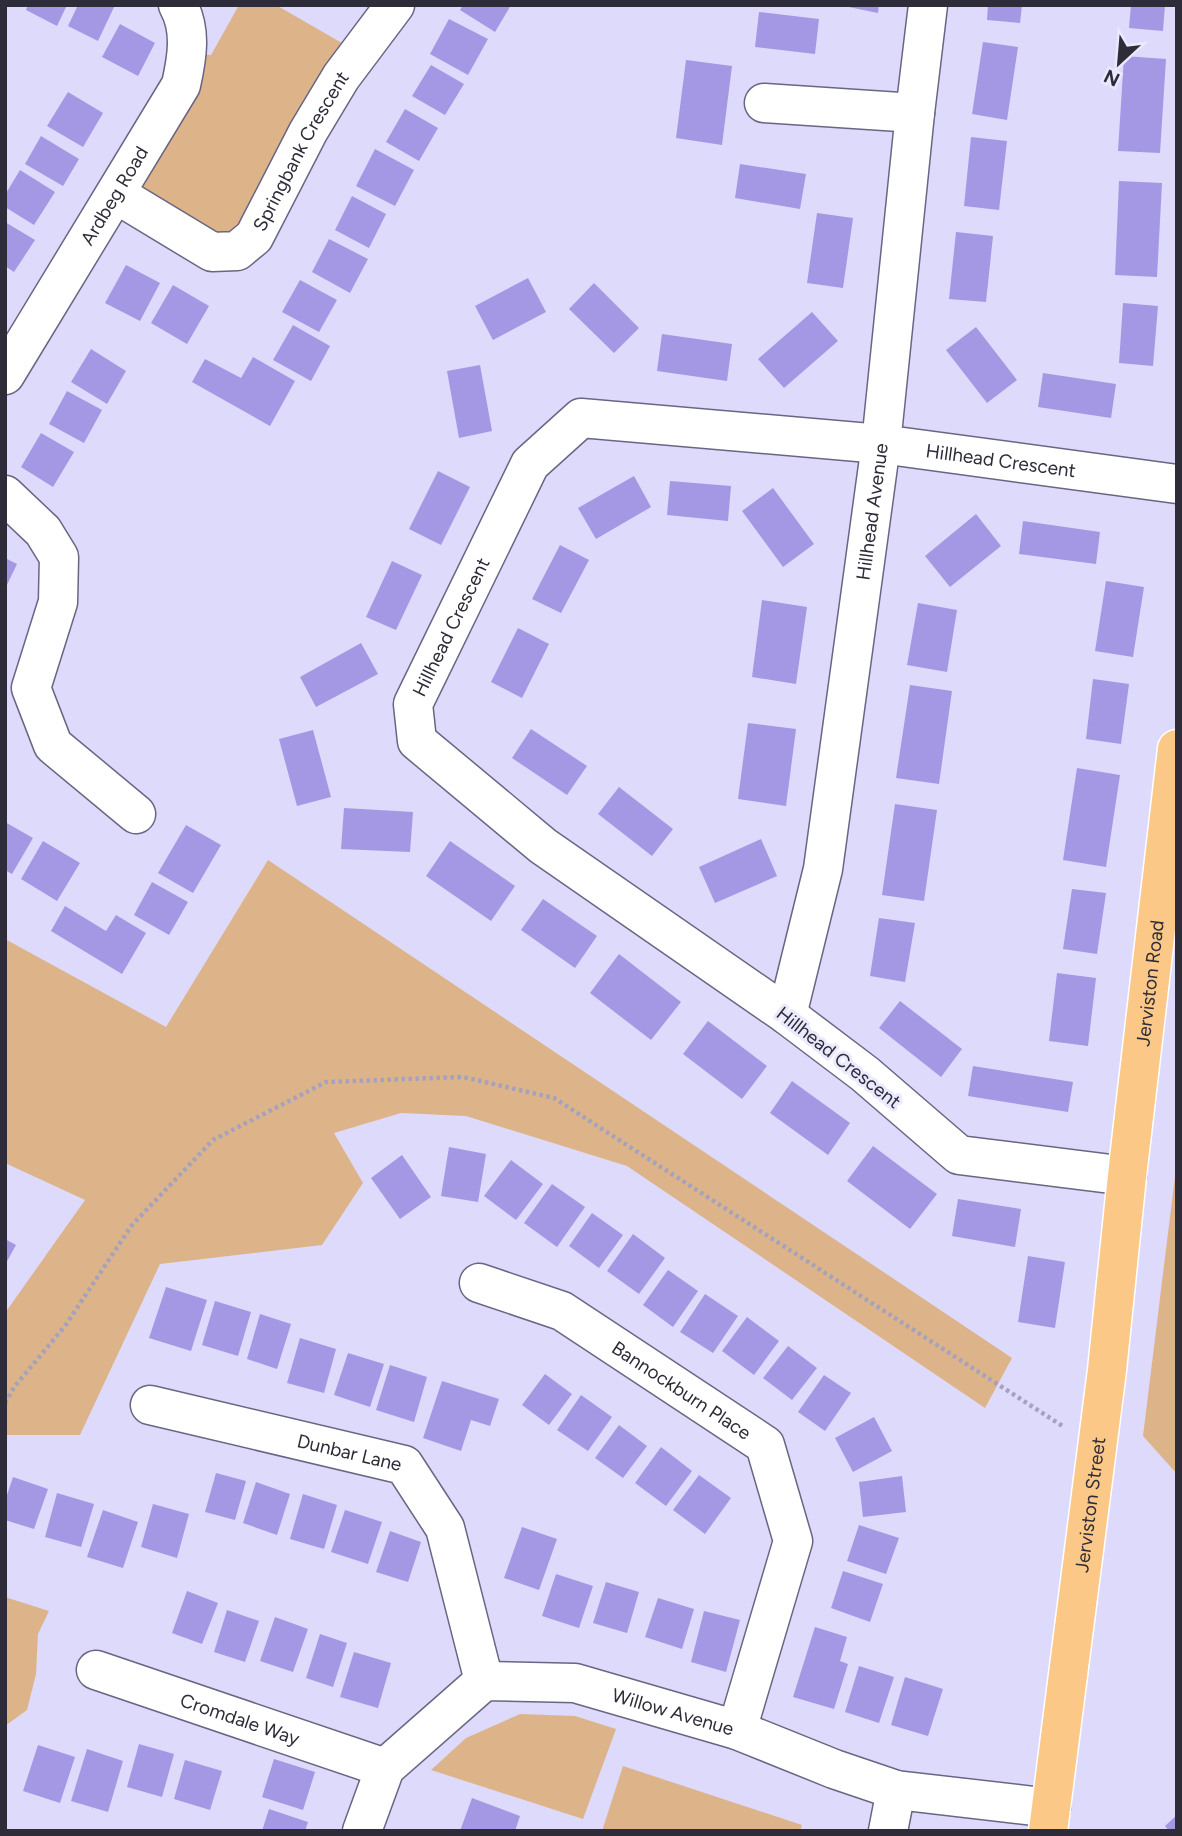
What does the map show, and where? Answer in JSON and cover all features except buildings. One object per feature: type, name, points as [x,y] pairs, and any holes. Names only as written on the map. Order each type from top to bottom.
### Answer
[{"type":"main road","name":"Jerviston Road","points":[[1127,1177],[1177,749]]},
{"type":"main road","name":"Jerviston Street","points":[[1050,1819],[1097,1448],[1127,1177]]},
{"type":"street","name":"Ardbeg Road","points":[[5,376],[181,85],[188,51],[185,17],[178,5]]},
{"type":"street","name":"Springbank Crescent","points":[[116,194],[212,252],[237,251],[254,237],[308,132],[341,77],[395,5]]},
{"type":"street","name":"Hillhead Avenue","points":[[788,1014],[823,869],[881,444],[928,5]]},
{"type":"street","points":[[764,103],[915,113]]},
{"type":"street","name":"Hillhead Crescent","points":[[1127,1177],[958,1155],[865,1074],[788,1014],[543,846],[469,785],[417,741],[413,704],[530,464],[581,418],[881,444],[1177,484]]},
{"type":"street","points":[[5,495],[43,531],[59,556],[58,602],[31,688],[52,745],[136,814]]},
{"type":"street","name":"Bannockburn Place","points":[[479,1283],[562,1311],[765,1445],[793,1541],[737,1730]]},
{"type":"street","name":"Dunbar Lane","points":[[149,1405],[404,1465],[445,1528],[484,1681]]},
{"type":"street","name":"Cromdale Way","points":[[96,1670],[385,1768]]},
{"type":"street","points":[[362,1831],[385,1768],[484,1681]]},
{"type":"street","name":"Willow Avenue","points":[[484,1681],[575,1683],[737,1730],[834,1769],[896,1790],[1050,1819]]},
{"type":"street","points":[[888,1831],[896,1790]]},
{"type":"path","points":[[5,1403],[15,1386],[65,1326],[132,1225],[212,1140],[326,1082],[463,1077],[554,1098],[1097,1448]]},
{"type":"shaded area","points":[[239,5],[276,5],[354,50],[234,245],[123,192],[194,54],[211,55]]},
{"type":"shaded area","points":[[268,860],[1012,1358],[985,1408],[627,1166],[466,1116],[401,1113],[334,1133],[363,1183],[322,1245],[160,1264],[80,1435],[5,1435],[5,1313],[85,1200],[5,1163],[5,939],[166,1027]]},
{"type":"shaded area","points":[[1177,1160],[1177,1474],[1143,1436]]},
{"type":"shaded area","points":[[5,1597],[49,1611],[38,1634],[36,1674],[27,1710],[5,1726]]},
{"type":"shaded area","points":[[520,1714],[575,1716],[616,1729],[583,1819],[431,1770],[466,1738]]},
{"type":"shaded area","points":[[623,1766],[802,1825],[800,1831],[602,1831]]}]
